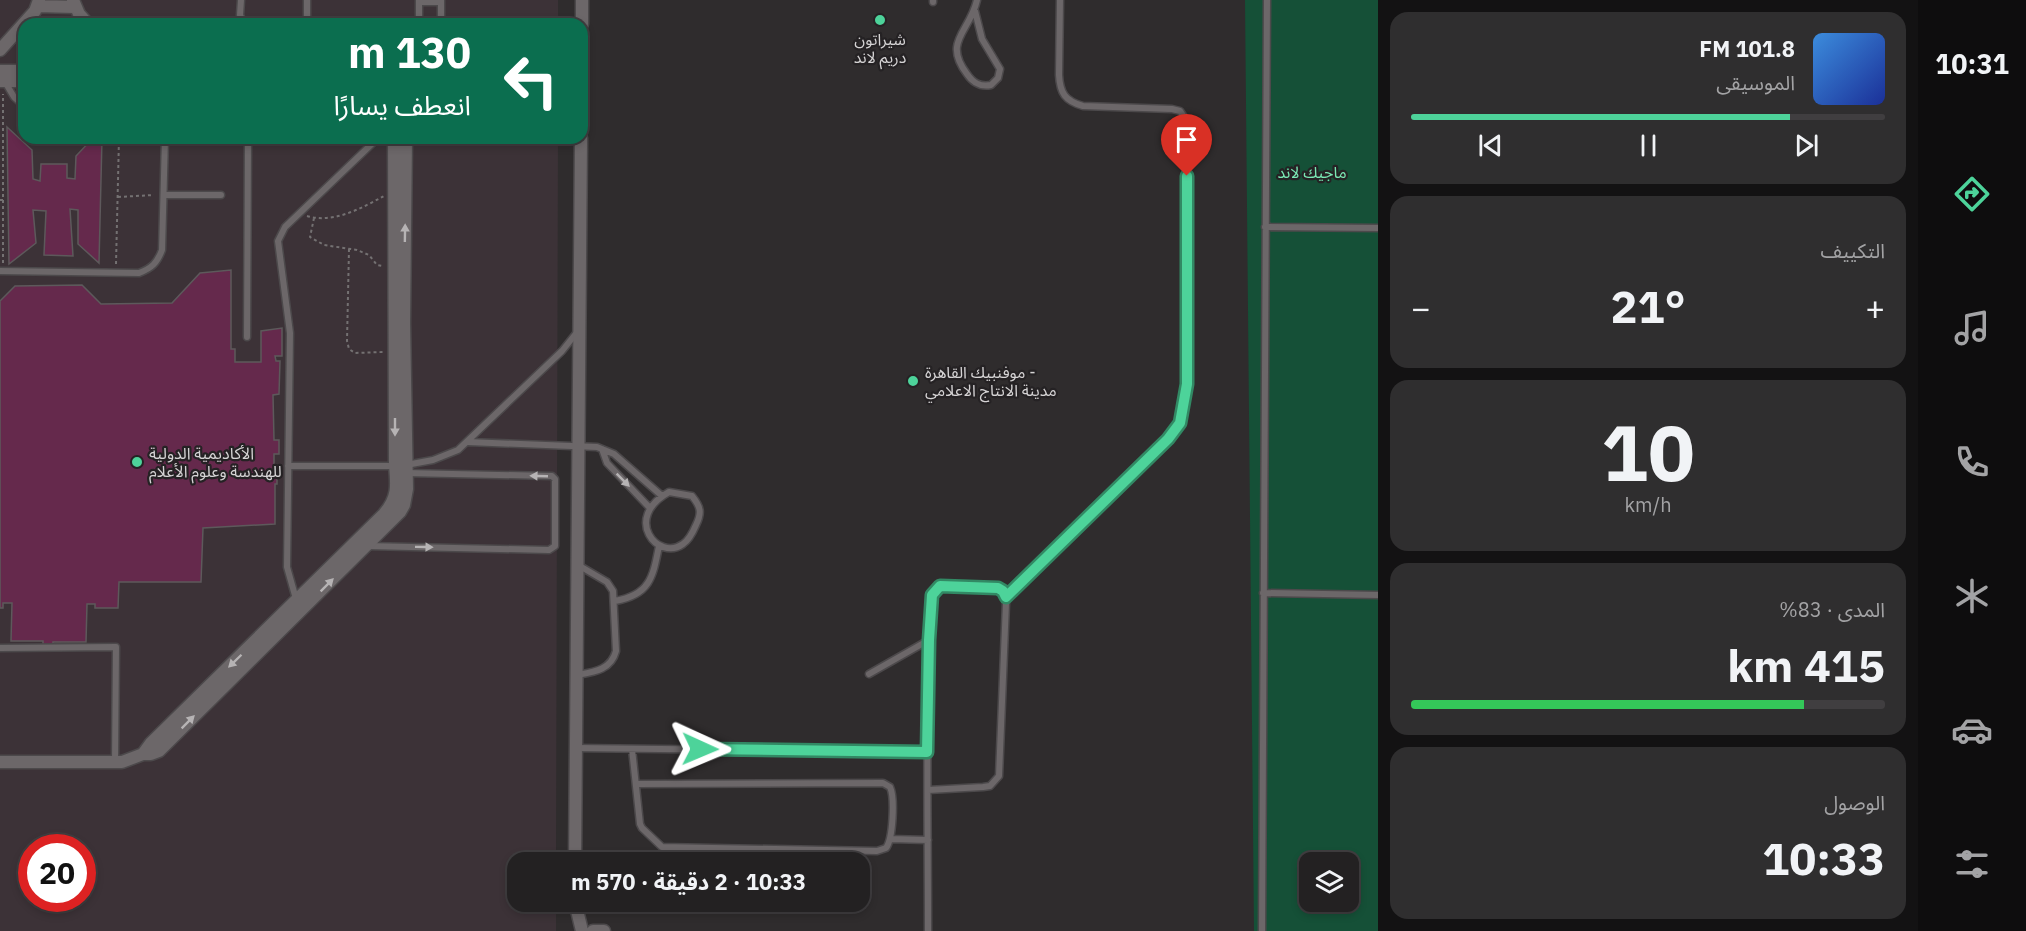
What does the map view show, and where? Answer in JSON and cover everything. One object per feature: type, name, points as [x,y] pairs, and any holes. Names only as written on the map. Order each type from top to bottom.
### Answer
[{"type":"street","points":[[582,0],[582,18]]},
{"type":"street","points":[[29,18],[38,3],[74,4],[84,18]]},
{"type":"street","points":[[0,50],[18,30]]},
{"type":"street","points":[[3,78],[18,73]]},
{"type":"street","points":[[3,78],[18,80]]},
{"type":"street","points":[[0,762],[115,762],[129,760],[142,754],[150,743],[256,648],[400,512],[406,497],[395,352],[394,144]]},
{"type":"street","points":[[302,603],[388,509],[398,489],[402,468],[406,144]]},
{"type":"street","points":[[575,852],[581,144]]},
{"type":"street","points":[[577,912],[582,931]]},
{"type":"street","points":[[593,931],[604,931]]},
{"type":"lane","points":[[241,0],[241,18]]},
{"type":"lane","points":[[307,0],[307,18]]},
{"type":"lane","points":[[975,11],[982,39],[1000,69],[998,78],[991,85],[979,85],[973,81],[955,54],[958,40],[975,11],[977,0]]},
{"type":"lane","points":[[1006,597],[1168,439],[1180,423],[1187,384],[1186,120],[1180,111],[1172,109],[1083,106],[1072,103],[1064,95],[1059,84],[1060,0]]},
{"type":"lane","points":[[1262,931],[1267,0]]},
{"type":"lane","points":[[419,18],[419,1],[441,1],[441,18]]},
{"type":"lane","points":[[3,78],[18,102]]},
{"type":"lane","points":[[2,271],[139,273],[151,268],[158,260],[162,250],[165,144]]},
{"type":"lane","points":[[247,337],[248,144]]},
{"type":"lane","points":[[302,603],[292,589],[287,567],[289,317],[278,246],[282,231],[372,144]]},
{"type":"lane","points":[[164,195],[221,195]]},
{"type":"lane","points":[[1265,227],[1378,228]]},
{"type":"lane","points":[[402,468],[458,450],[562,351],[580,329]]},
{"type":"lane","points":[[468,442],[602,448],[614,454],[662,496]]},
{"type":"lane","points":[[602,448],[607,464],[650,508]]},
{"type":"lane","points":[[288,466],[402,468],[552,476],[555,479],[555,546],[549,550],[366,546]]},
{"type":"lane","points":[[669,492],[692,496],[699,505],[701,515],[690,536],[682,545],[670,549],[658,546],[647,531],[645,518],[650,508],[662,496],[669,492]]},
{"type":"lane","points":[[615,601],[638,594],[645,587],[653,575],[658,546]]},
{"type":"lane","points":[[577,675],[602,669],[614,659],[616,651],[614,591],[607,582],[578,565]]},
{"type":"lane","points":[[928,790],[990,786],[999,776],[1006,597],[998,588],[940,586],[932,595],[927,752],[928,931]]},
{"type":"lane","points":[[1263,593],[1378,594]]},
{"type":"lane","points":[[869,674],[929,640]]},
{"type":"lane","points":[[0,648],[116,647],[115,762]]},
{"type":"lane","points":[[576,748],[927,752]]},
{"type":"lane","points":[[632,749],[636,784],[642,828],[662,847],[877,851],[886,848],[891,839],[892,791],[883,783],[636,784]]},
{"type":"lane","points":[[891,839],[928,840]]},
{"type":"path","points":[[2,271],[3,78]]},
{"type":"path","points":[[116,273],[119,144]]},
{"type":"path","points":[[299,214],[314,218],[338,216],[364,207],[394,190]]},
{"type":"path","points":[[118,197],[164,195]]},
{"type":"path","points":[[314,218],[310,237],[324,244],[369,255],[377,265],[394,270]]},
{"type":"path","points":[[349,249],[347,341],[349,349],[355,353],[395,352]]},
{"type":"shaded area","points":[[0,0],[558,0],[558,18],[18,18],[18,144],[558,144],[556,852],[507,852],[507,912],[556,912],[556,931],[0,931]]},
{"type":"green space","name":"ماجيك لاند","points":[[1245,0],[1378,0],[1378,931],[1254,931]]},
{"type":"building","points":[[7,127],[18,137],[18,144],[25,144],[32,150],[33,179],[40,181],[41,164],[67,164],[67,178],[75,179],[76,156],[87,144],[102,144],[99,263],[78,244],[78,210],[70,209],[73,256],[44,255],[46,211],[33,210],[36,243],[9,264]]},
{"type":"building","name":"الأكاديمية الدولية للهندسة وعلوم الأعلام","points":[[231,270],[231,349],[235,349],[235,362],[261,362],[261,331],[282,328],[282,356],[275,356],[276,361],[280,361],[279,394],[273,395],[274,440],[279,440],[279,454],[274,454],[274,470],[277,470],[275,524],[203,528],[201,582],[119,582],[118,608],[95,608],[95,604],[87,604],[86,642],[53,642],[53,646],[43,646],[43,641],[11,641],[12,603],[3,603],[3,608],[0,608],[0,301],[15,286],[82,285],[101,304],[172,303],[200,273]]},
{"type":"place","name":"شيراتون دريم لاند","points":[[880,20]]},
{"type":"place","name":"موفنبيك القاهرة - مدينة الانتاج الاعلامي","points":[[913,381]]},
{"type":"place","name":"الأكاديمية الدولية للهندسة وعلوم الأعلام","points":[[137,462]]},
{"type":"route","points":[[700,749],[927,752],[929,640],[932,595],[935,589],[945,585],[998,588],[1006,597],[1168,439],[1180,423],[1187,384],[1187,176]]}]
